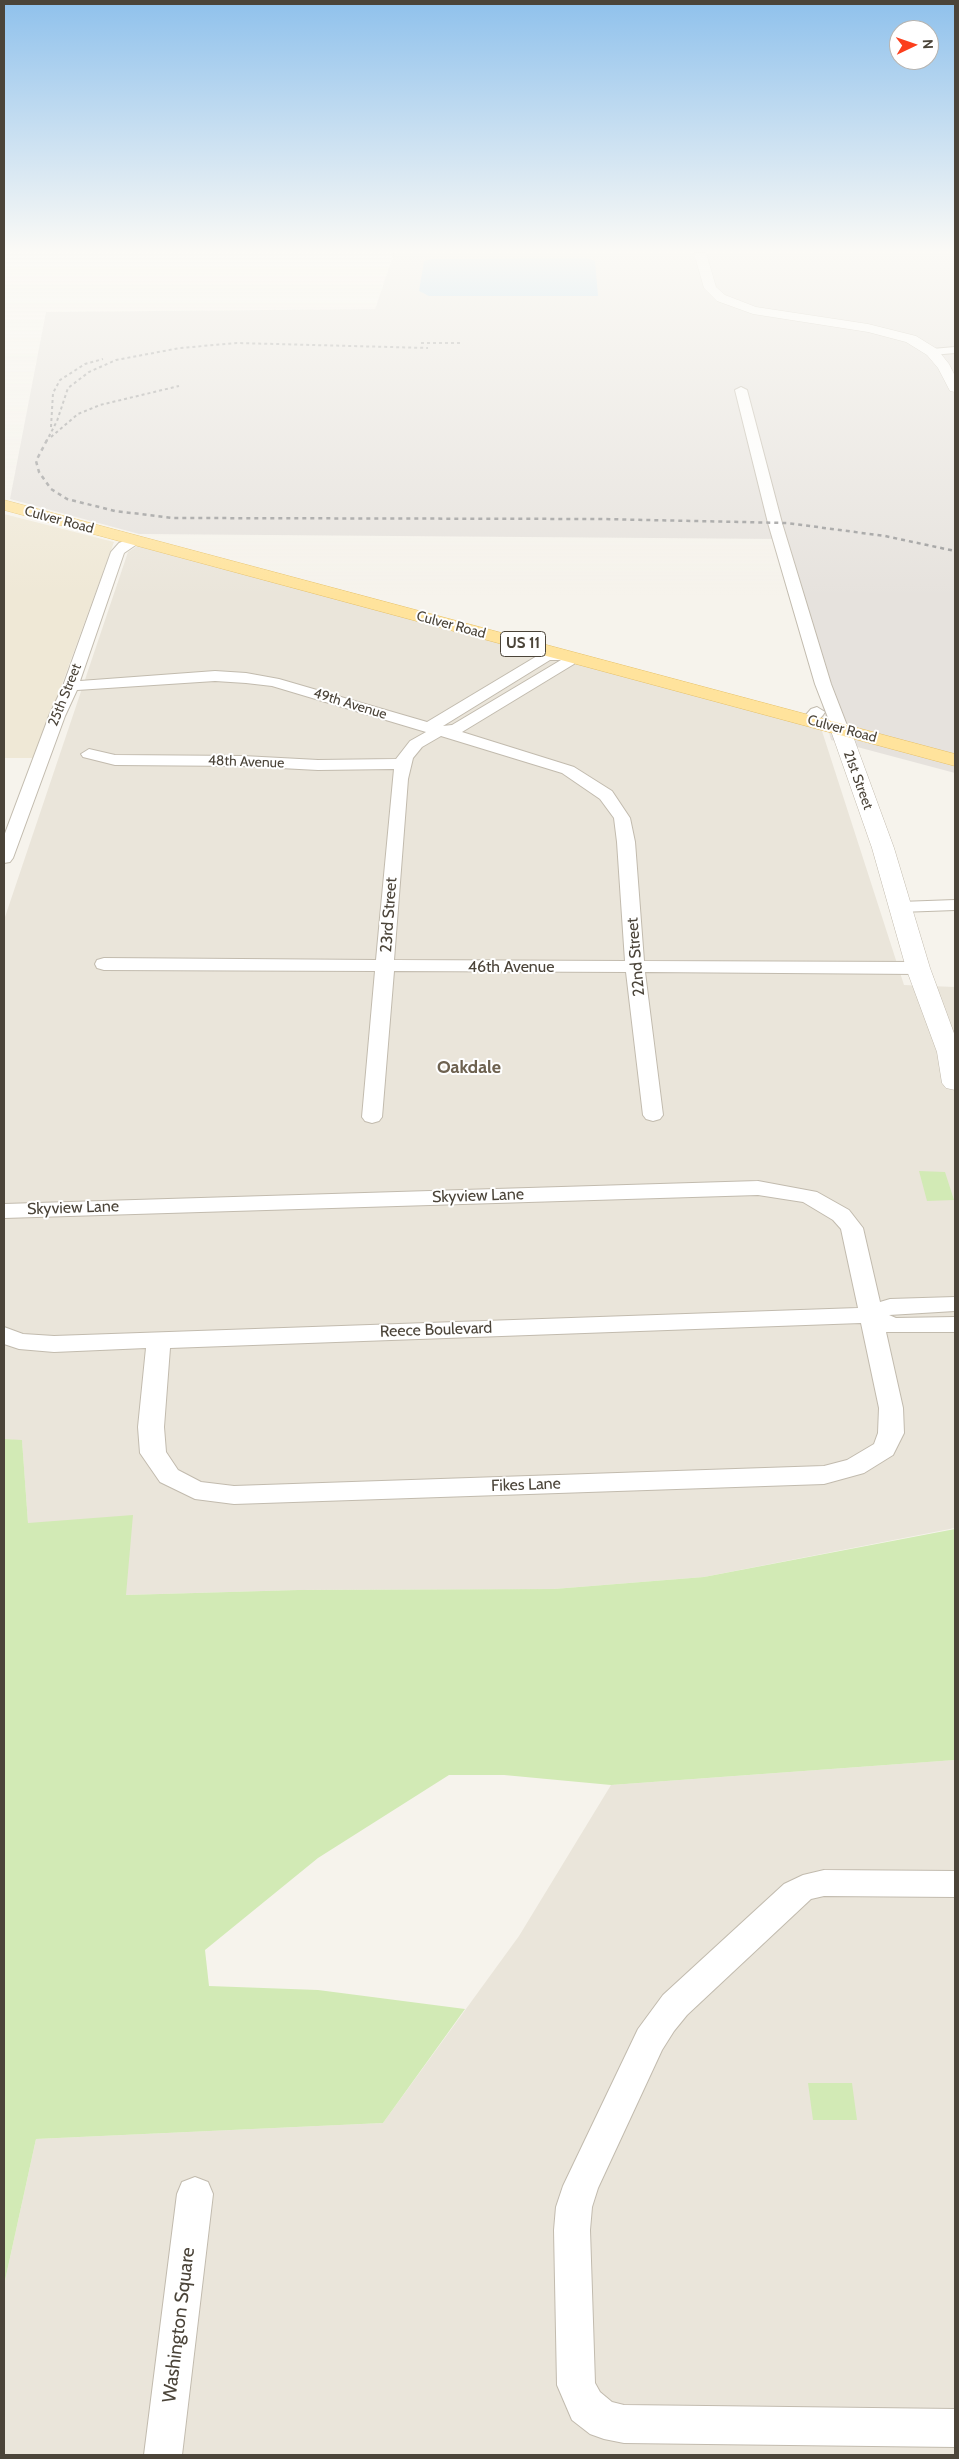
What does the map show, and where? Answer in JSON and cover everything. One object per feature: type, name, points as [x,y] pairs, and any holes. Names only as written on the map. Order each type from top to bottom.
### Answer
[{"type":"main road","name":"Culver Road","points":[[4,505],[565,655],[813,716],[840,728],[955,760]]},
{"type":"street","points":[[944,368],[955,388]]},
{"type":"street","name":"21st Street","points":[[741,390],[775,522],[823,684],[883,848],[918,968],[952,1052],[955,1083]]},
{"type":"street","name":"25th Street","points":[[4,858],[57,716],[71,686],[118,552],[124,546],[136,540]]},
{"type":"street","points":[[403,764],[409,750],[438,730],[456,729],[473,719],[569,661],[565,655]]},
{"type":"street","name":"49th Avenue","points":[[71,686],[199,677],[246,678],[287,685],[562,768],[598,788],[612,803]]},
{"type":"street","name":"48th Avenue","points":[[90,754],[115,760],[243,761],[318,765],[403,764]]},
{"type":"street","name":"23rd Street","points":[[372,1117],[382,983],[403,764]]},
{"type":"street","name":"22nd Street","points":[[612,803],[622,818],[626,842],[636,966],[652,1114]]},
{"type":"street","points":[[900,907],[955,906]]},
{"type":"street","name":"46th Avenue","points":[[104,964],[385,967],[918,968]]},
{"type":"street","name":"Skyview Lane","points":[[4,1210],[758,1188],[782,1190],[809,1196],[826,1205],[841,1215],[852,1228],[869,1315]]},
{"type":"street","name":"Reece Boulevard","points":[[4,1335],[19,1341],[54,1344],[869,1315],[890,1306],[955,1304]]},
{"type":"street","name":"Reece Boulevard","points":[[869,1315],[893,1326],[955,1325]]},
{"type":"street","name":"Fikes Lane","points":[[159,1340],[151,1427],[153,1453],[170,1476],[195,1490],[234,1495],[814,1475],[856,1467],[884,1450],[891,1433],[891,1408],[869,1315]]},
{"type":"street","points":[[955,1884],[824,1883],[803,1888],[795,1894],[676,2005],[662,2021],[650,2040],[581,2186],[574,2207],[572,2230],[576,2385],[586,2406],[604,2420],[624,2424],[955,2428]]},
{"type":"street","name":"Washington Square","points":[[164,2455],[195,2194]]},
{"type":"shaded area","points":[[35,368],[955,368],[955,773],[831,740],[780,539],[139,534],[10,499]]},
{"type":"shaded area","points":[[4,514],[114,542],[35,758],[4,758]]},
{"type":"shaded area","points":[[139,545],[821,728],[904,985],[955,987],[955,1528],[704,1577],[554,1589],[298,1590],[126,1595],[28,1523],[22,1441],[4,1439],[4,920],[128,552]]},
{"type":"shaded area","points":[[955,1760],[955,2455],[4,2455],[4,2285],[36,2139],[383,2123],[519,1936],[611,1785]]},
{"type":"green space","points":[[919,1171],[945,1172],[954,1200],[927,1201]]},
{"type":"green space","points":[[4,1439],[22,1440],[28,1523],[133,1515],[126,1595],[298,1590],[554,1589],[704,1577],[955,1529],[955,1760],[611,1785],[504,1775],[449,1775],[318,1858],[205,1950],[209,1986],[318,1990],[465,2009],[383,2123],[36,2139],[4,2285]]},
{"type":"green space","points":[[808,2083],[852,2083],[857,2120],[813,2120]]},
{"type":"railway","points":[[51,427],[53,393],[60,380],[79,368]]},
{"type":"railway","points":[[46,442],[57,421],[68,388],[89,372],[99,368]]},
{"type":"railway","points":[[51,437],[78,414],[100,405],[179,386]]},
{"type":"railway","points":[[47,440],[36,461],[39,472],[51,489],[67,499],[115,511],[173,518],[601,519],[787,523],[885,536],[955,551]]},
{"type":"district","name":"Oakdale","points":[[469,1068]]}]
